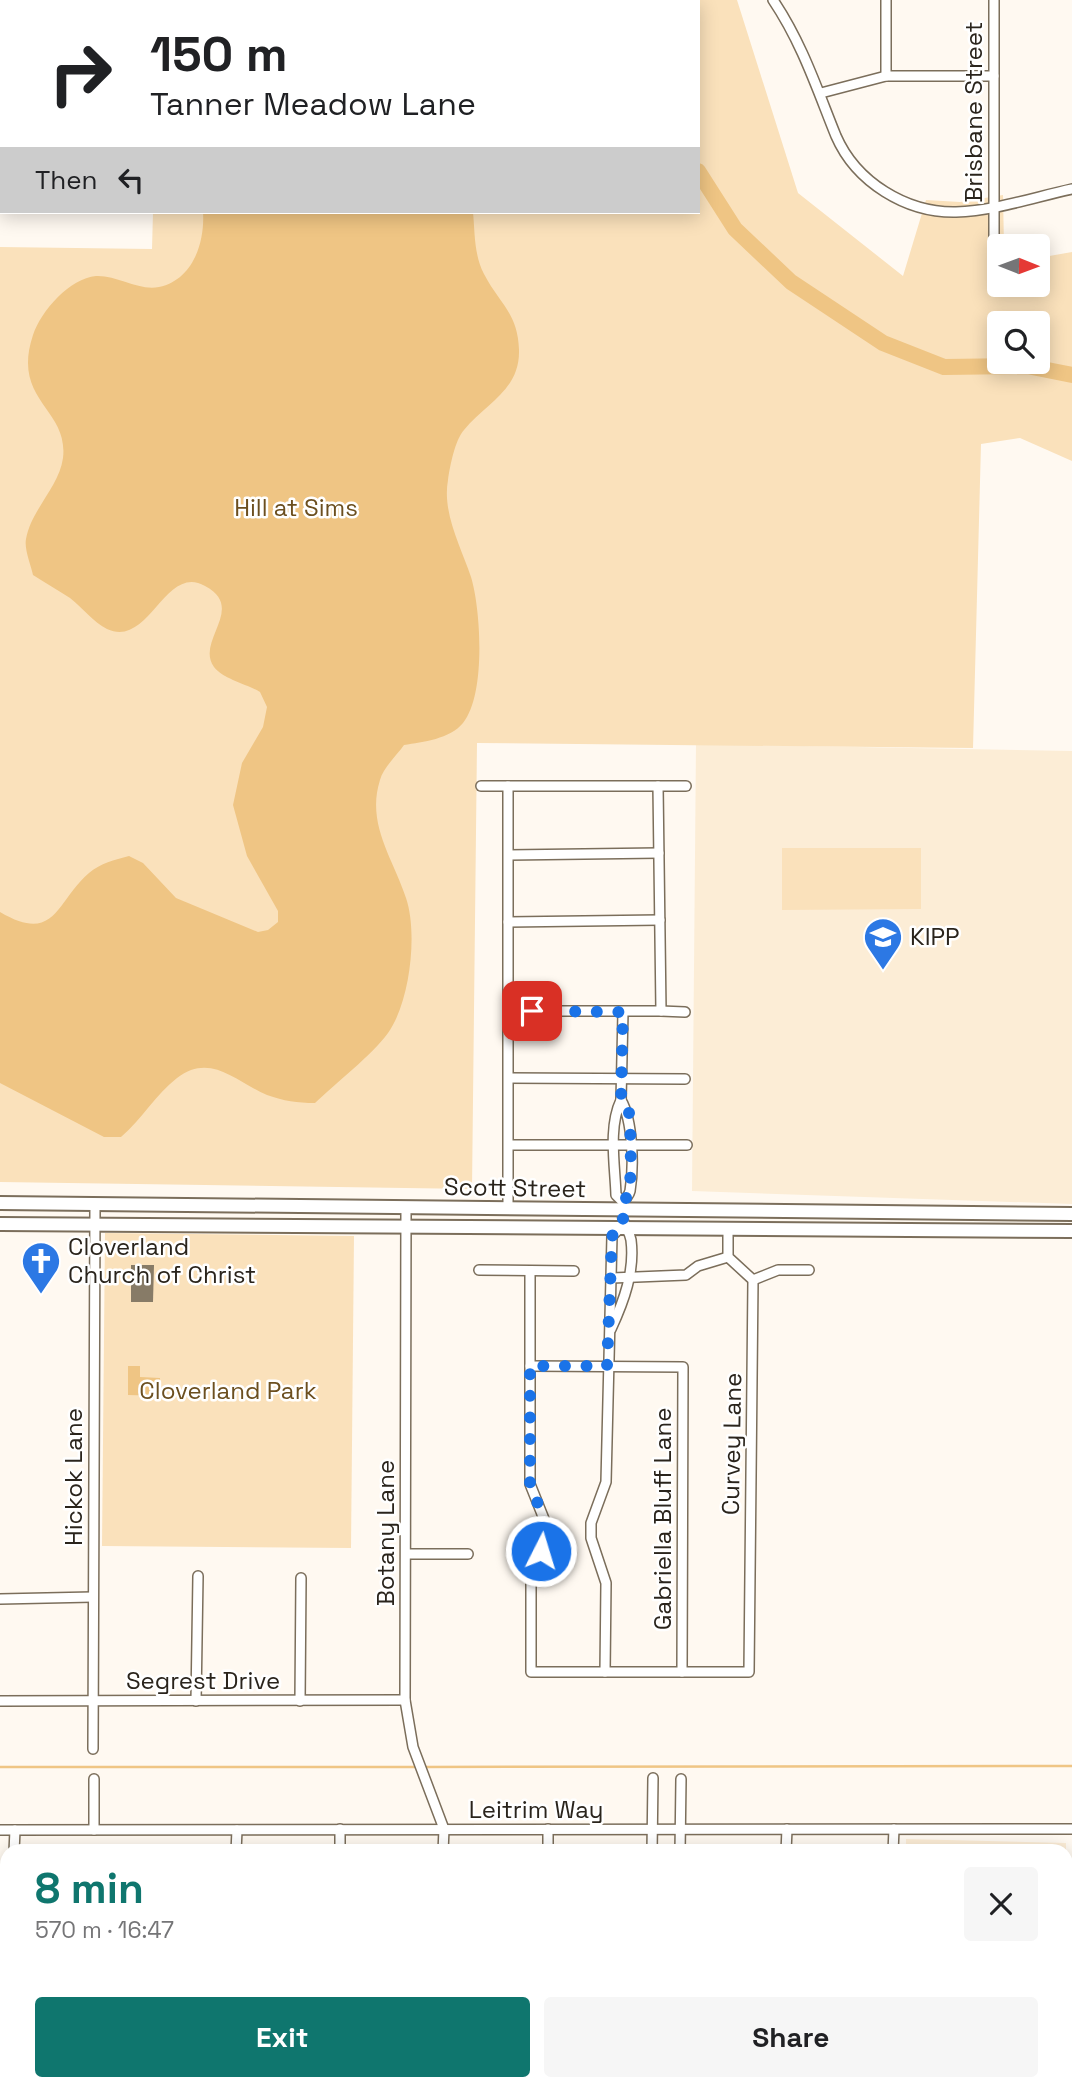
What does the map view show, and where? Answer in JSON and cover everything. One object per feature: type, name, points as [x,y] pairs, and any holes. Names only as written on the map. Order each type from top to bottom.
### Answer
[{"type":"main road","name":"Scott Street","points":[[0,1203],[508,1209],[623,1206],[811,1212],[1072,1214]]},
{"type":"main road","points":[[252,1206],[252,1225]]},
{"type":"main road","points":[[811,1212],[811,1229]]},
{"type":"main road","points":[[952,1213],[952,1230]]},
{"type":"main road","name":"Scott Street","points":[[0,1224],[1072,1231]]},
{"type":"street","points":[[773,0],[801,47],[837,138],[853,164],[870,182],[890,196],[935,211],[956,212],[1072,189]]},
{"type":"street","points":[[886,0],[886,76]]},
{"type":"street","name":"Brisbane Street","points":[[994,0],[994,234]]},
{"type":"street","points":[[821,93],[886,76],[994,76]]},
{"type":"street","points":[[481,786],[686,786]]},
{"type":"street","points":[[508,1209],[509,786]]},
{"type":"street","points":[[658,786],[661,1012]]},
{"type":"street","points":[[509,855],[659,853]]},
{"type":"street","points":[[508,922],[660,920]]},
{"type":"street","points":[[509,1011],[685,1012]]},
{"type":"street","points":[[623,1012],[621,1100],[615,1112],[616,1195],[623,1206]]},
{"type":"street","points":[[509,1078],[685,1079]]},
{"type":"street","points":[[609,1334],[622,1306],[630,1276],[631,1237],[623,1226],[623,1206],[630,1193],[631,1144],[629,1113],[621,1100]]},
{"type":"street","points":[[509,1145],[687,1145]]},
{"type":"street","points":[[615,1169],[630,1168]]},
{"type":"street","name":"Hickok Lane","points":[[93,1749],[95,1206]]},
{"type":"street","name":"Botany Lane","points":[[406,1207],[405,1700],[418,1758],[444,1829],[443,1844]]},
{"type":"street","points":[[605,1672],[606,1583],[591,1538],[591,1522],[606,1482],[612,1236],[623,1226]]},
{"type":"street","points":[[728,1228],[728,1257],[753,1280],[778,1270],[809,1270]]},
{"type":"street","points":[[612,1278],[686,1275],[698,1266],[728,1257]]},
{"type":"street","points":[[480,1270],[574,1271]]},
{"type":"street","points":[[530,1271],[530,1484],[544,1519],[544,1539],[531,1574],[531,1672],[682,1672]]},
{"type":"street","name":"Curvey Lane","points":[[682,1672],[749,1672],[753,1280]]},
{"type":"street","points":[[530,1366],[607,1366]]},
{"type":"street","name":"Gabriella Bluff Lane","points":[[607,1366],[683,1367],[682,1672]]},
{"type":"street","points":[[406,1554],[468,1554]]},
{"type":"street","points":[[196,1701],[198,1576]]},
{"type":"street","points":[[300,1701],[301,1578]]},
{"type":"street","points":[[0,1599],[93,1597]]},
{"type":"street","name":"Segrest Drive","points":[[0,1701],[405,1700]]},
{"type":"street","points":[[652,1844],[653,1778]]},
{"type":"street","points":[[94,1779],[94,1830]]},
{"type":"street","points":[[680,1844],[681,1779]]},
{"type":"street","points":[[236,1844],[237,1829]]},
{"type":"street","points":[[340,1829],[340,1844]]},
{"type":"street","points":[[548,1829],[548,1844]]},
{"type":"street","points":[[786,1844],[787,1829]]},
{"type":"street","points":[[893,1844],[894,1829]]},
{"type":"street","name":"Leitrim Way","points":[[0,1830],[1072,1829]]},
{"type":"street","points":[[14,1844],[15,1830]]},
{"type":"shaded area","points":[[203,214],[473,214],[478,259],[515,327],[518,337],[518,364],[508,386],[461,434],[453,454],[448,480],[450,517],[471,577],[479,630],[478,673],[470,710],[463,723],[451,733],[436,739],[404,745],[384,771],[377,796],[379,826],[410,913],[410,967],[396,1020],[373,1050],[315,1103],[273,1097],[223,1072],[201,1068],[189,1071],[169,1084],[121,1137],[104,1137],[0,1083],[0,912],[19,921],[33,924],[44,922],[89,873],[103,864],[129,856],[143,863],[176,898],[258,932],[268,930],[278,922],[278,911],[247,856],[233,805],[242,763],[263,727],[267,707],[260,692],[229,678],[214,667],[210,646],[221,614],[221,604],[217,595],[205,586],[191,582],[179,586],[146,618],[122,632],[102,626],[70,598],[33,575],[26,539],[33,518],[60,469],[63,441],[58,427],[34,390],[29,375],[28,357],[37,326],[50,306],[67,289],[86,278],[96,276],[151,288],[171,283],[180,277],[195,258]]},
{"type":"shaded area","name":"KIPP","points":[[696,744],[1072,751],[1072,1204],[692,1191]]},
{"type":"shaded area","points":[[128,1366],[140,1366],[140,1377],[160,1378],[160,1396],[128,1395]]},
{"type":"shaded area","points":[[906,1839],[1066,1843],[1066,1844],[906,1844]]},
{"type":"green space","name":"Hill at Sims","points":[[700,0],[737,0],[798,193],[903,276],[926,200],[960,202],[1003,195],[1004,234],[987,234],[987,298],[1050,298],[1050,256],[1072,252],[1072,461],[1020,438],[981,444],[973,748],[477,743],[472,1189],[0,1182],[0,247],[152,249],[153,214],[700,214]]},
{"type":"green space","points":[[782,848],[921,848],[921,909],[782,910]]},
{"type":"green space","name":"Cloverland Park","points":[[105,1233],[354,1236],[351,1548],[102,1546]]},
{"type":"building","points":[[131,1265],[154,1265],[153,1302],[131,1302]]},
{"type":"waterway","points":[[700,174],[735,229],[791,282],[883,343],[944,367],[1027,366],[1072,375]]},
{"type":"waterway","points":[[423,1767],[1072,1766]]},
{"type":"waterway","points":[[0,1767],[417,1767]]},
{"type":"place","name":"KIPP","points":[[883,971]]},
{"type":"place","name":"Cloverland Church of Christ","points":[[41,1295]]},
{"type":"route","points":[[532,1011],[623,1012],[621,1100],[629,1113],[631,1144],[630,1193],[623,1202],[623,1226],[612,1236],[607,1366],[530,1366],[530,1484],[544,1519],[541,1551]]}]
